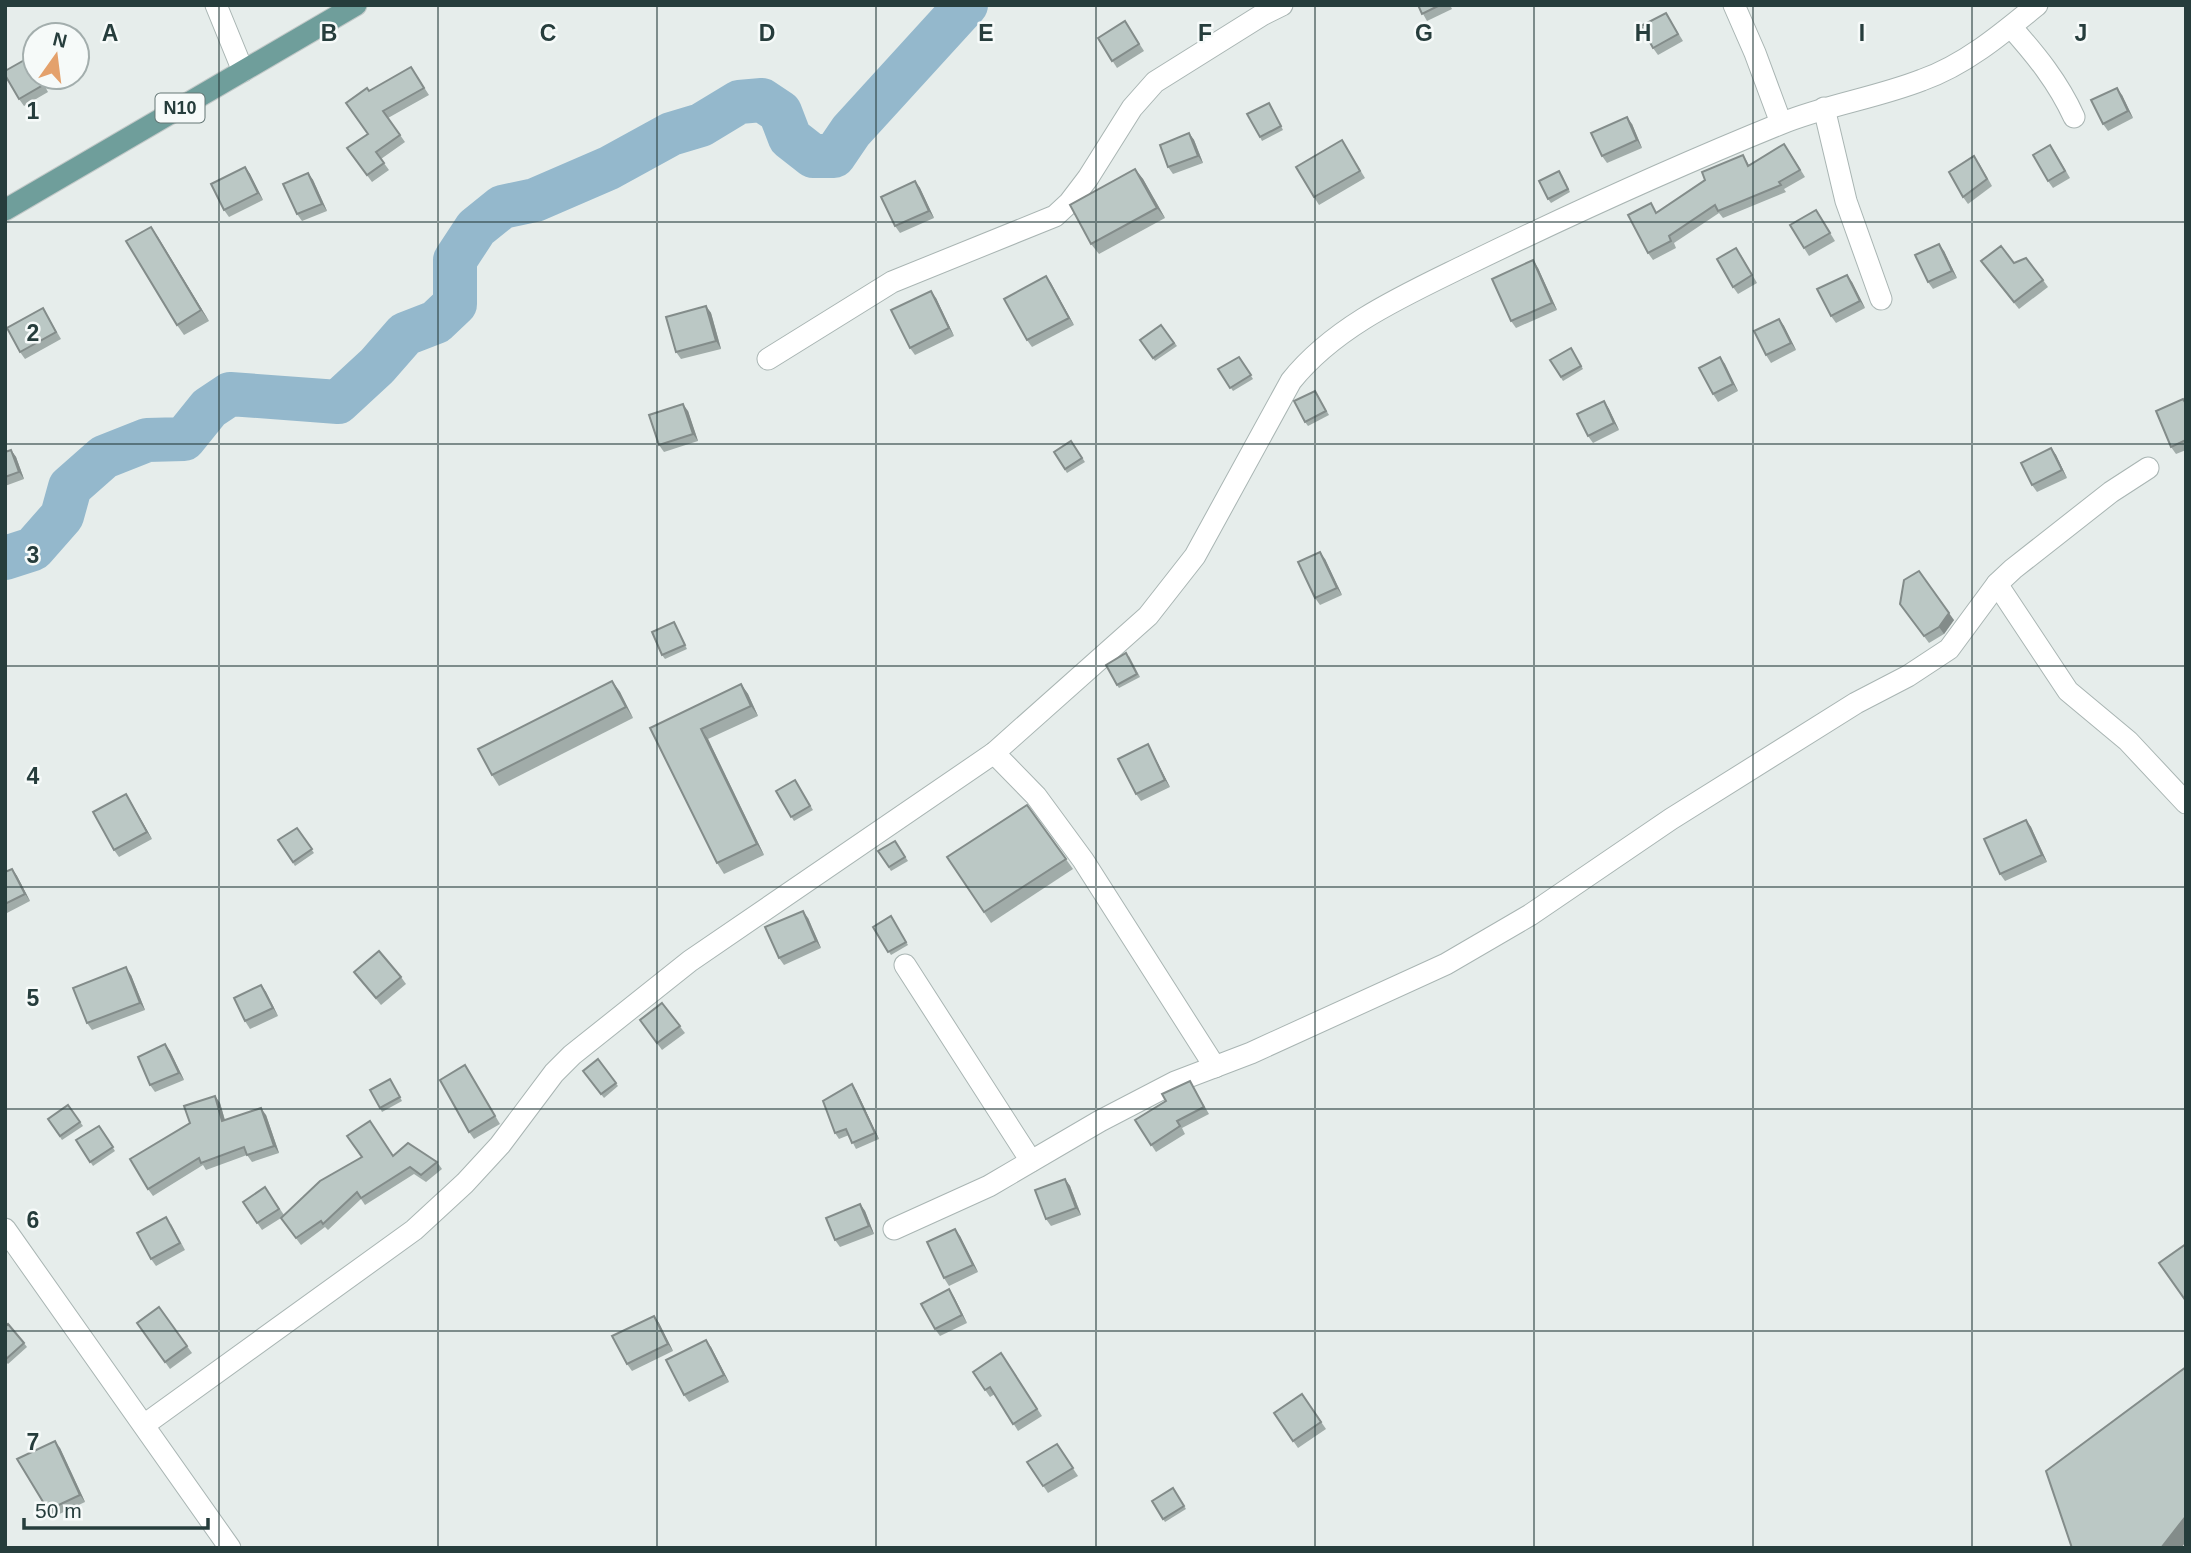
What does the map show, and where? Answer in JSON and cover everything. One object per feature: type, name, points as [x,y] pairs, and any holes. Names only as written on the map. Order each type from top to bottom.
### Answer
[{"type":"main road","name":"N10","points":[[5,210],[356,5]]},
{"type":"street","points":[[216,5],[243,71]]},
{"type":"street","points":[[768,359],[892,282],[1055,216],[1088,178],[1132,108],[1155,82],[1282,5]]},
{"type":"street","points":[[1734,5],[1782,123]]},
{"type":"street","points":[[145,1425],[414,1230],[465,1183],[500,1145],[554,1073],[572,1055],[690,961],[994,753],[1148,616],[1195,556],[1291,381],[1309,358],[1347,329],[1429,283],[1601,200],[1782,123],[1824,108],[1924,80],[1958,63],[2011,27],[2037,5]]},
{"type":"street","points":[[2011,27],[2062,90],[2074,117]]},
{"type":"street","points":[[1824,108],[1846,201],[1881,299]]},
{"type":"street","points":[[894,1228],[989,1185],[1100,1121],[1175,1082],[1215,1067],[1446,964],[1530,915],[1671,819],[1856,703],[1908,676],[1949,649],[1997,584],[2013,569],[2111,492],[2148,468]]},
{"type":"street","points":[[1997,584],[2067,691],[2128,741],[2186,803]]},
{"type":"street","points":[[994,753],[1036,796],[1083,860],[1215,1067]]},
{"type":"street","points":[[905,965],[1031,1161]]},
{"type":"street","points":[[5,1229],[230,1548]]},
{"type":"building","points":[[1418,5],[1440,5],[1422,14]]},
{"type":"building","points":[[1666,13],[1678,34],[1653,48],[1641,26]]},
{"type":"building","points":[[1125,21],[1139,44],[1112,61],[1098,38]]},
{"type":"building","points":[[21,62],[21,91],[33,91],[19,99],[5,71]]},
{"type":"building","points":[[411,67],[424,88],[383,111],[400,135],[376,152],[384,163],[367,175],[347,148],[368,134],[346,103],[367,88],[369,91]]},
{"type":"building","points":[[2117,88],[2128,111],[2103,124],[2091,100]]},
{"type":"building","points":[[1269,103],[1281,126],[1260,137],[1247,114]]},
{"type":"building","points":[[1627,117],[1637,140],[1602,156],[1591,133]]},
{"type":"building","points":[[1189,133],[1198,156],[1168,167],[1160,145]]},
{"type":"building","points":[[1342,140],[1360,171],[1314,197],[1296,167]]},
{"type":"building","points":[[1784,144],[1800,170],[1779,182],[1781,185],[1718,211],[1715,205],[1669,236],[1671,241],[1648,253],[1628,215],[1651,203],[1656,213],[1705,180],[1702,172],[1743,155],[1748,166]]},
{"type":"building","points":[[2050,145],[2065,171],[2048,181],[2033,155]]},
{"type":"building","points":[[1974,156],[1987,179],[1963,197],[1949,172]]},
{"type":"building","points":[[245,167],[258,193],[224,210],[211,184]]},
{"type":"building","points":[[1135,169],[1157,208],[1091,244],[1070,205]]},
{"type":"building","points":[[1559,171],[1568,189],[1548,199],[1539,181]]},
{"type":"building","points":[[308,173],[322,204],[297,214],[283,184]]},
{"type":"building","points":[[915,181],[929,211],[895,226],[881,197]]},
{"type":"building","points":[[1816,210],[1830,233],[1804,248],[1790,225]]},
{"type":"building","points":[[151,227],[201,310],[177,325],[126,241]]},
{"type":"building","points":[[1939,244],[1952,271],[1928,282],[1915,255]]},
{"type":"building","points":[[2001,246],[2014,263],[2026,258],[2043,280],[2014,302],[1981,261]]},
{"type":"building","points":[[1736,248],[1752,275],[1733,287],[1717,259]]},
{"type":"building","points":[[1533,260],[1552,303],[1511,321],[1492,279]]},
{"type":"building","points":[[1847,275],[1860,301],[1831,316],[1817,289]]},
{"type":"building","points":[[1046,276],[1069,318],[1027,340],[1004,299]]},
{"type":"building","points":[[931,291],[949,328],[910,348],[891,310]]},
{"type":"building","points":[[706,306],[716,341],[676,352],[666,317]]},
{"type":"building","points":[[43,308],[56,332],[20,352],[7,328]]},
{"type":"building","points":[[1779,319],[1791,343],[1766,355],[1754,331]]},
{"type":"building","points":[[1161,325],[1174,343],[1153,358],[1140,340]]},
{"type":"building","points":[[1571,348],[1581,366],[1561,377],[1550,360]]},
{"type":"building","points":[[1239,357],[1251,375],[1230,388],[1218,369]]},
{"type":"building","points":[[1720,357],[1733,384],[1713,394],[1699,368]]},
{"type":"building","points":[[1315,391],[1326,411],[1305,422],[1294,401]]},
{"type":"building","points":[[2183,399],[2186,404],[2186,440],[2171,447],[2156,411]]},
{"type":"building","points":[[1604,401],[1614,423],[1588,436],[1577,414]]},
{"type":"building","points":[[683,404],[693,434],[659,445],[649,415]]},
{"type":"building","points":[[1071,441],[1082,458],[1065,469],[1054,452]]},
{"type":"building","points":[[2051,448],[2062,470],[2032,485],[2021,463]]},
{"type":"building","points":[[11,450],[19,472],[5,477],[5,452]]},
{"type":"building","points":[[1320,552],[1337,588],[1315,598],[1298,562]]},
{"type":"building","points":[[1919,571],[1949,613],[1939,627],[1924,636],[1900,604],[1904,580]]},
{"type":"building","points":[[674,622],[685,645],[662,655],[652,632]]},
{"type":"building","points":[[1126,653],[1137,674],[1117,685],[1106,665]]},
{"type":"building","points":[[612,681],[626,707],[492,775],[478,749]]},
{"type":"building","points":[[741,684],[751,706],[701,729],[757,844],[717,863],[650,728]]},
{"type":"building","points":[[1148,744],[1165,780],[1136,794],[1118,759]]},
{"type":"building","points":[[795,780],[810,806],[791,817],[776,791]]},
{"type":"building","points":[[126,794],[147,832],[114,850],[93,812]]},
{"type":"building","points":[[1027,805],[1066,859],[984,912],[947,857]]},
{"type":"building","points":[[2026,820],[2042,855],[2000,874],[1984,839]]},
{"type":"building","points":[[297,828],[312,849],[293,862],[278,840]]},
{"type":"building","points":[[895,841],[905,857],[889,867],[878,851]]},
{"type":"building","points":[[12,869],[25,894],[5,904],[5,872]]},
{"type":"building","points":[[803,911],[816,941],[779,958],[765,927]]},
{"type":"building","points":[[891,916],[906,942],[888,952],[873,927]]},
{"type":"building","points":[[379,951],[401,977],[376,998],[354,972]]},
{"type":"building","points":[[126,967],[140,1003],[87,1023],[73,988]]},
{"type":"building","points":[[261,985],[273,1008],[245,1021],[234,998]]},
{"type":"building","points":[[662,1003],[680,1026],[657,1043],[640,1020]]},
{"type":"building","points":[[165,1044],[179,1073],[150,1085],[138,1057]]},
{"type":"building","points":[[598,1059],[616,1083],[601,1094],[583,1071]]},
{"type":"building","points":[[465,1065],[495,1116],[469,1132],[440,1080]]},
{"type":"building","points":[[390,1079],[400,1097],[380,1108],[370,1090]]},
{"type":"building","points":[[1190,1081],[1204,1107],[1177,1121],[1180,1126],[1151,1145],[1135,1120],[1166,1101],[1162,1094]]},
{"type":"building","points":[[852,1084],[875,1133],[852,1143],[846,1129],[835,1133],[823,1101]]},
{"type":"building","points":[[215,1096],[222,1121],[261,1108],[274,1146],[247,1155],[244,1147],[201,1163],[199,1158],[148,1189],[130,1159],[190,1123],[184,1106]]},
{"type":"building","points":[[68,1105],[80,1122],[60,1136],[48,1119]]},
{"type":"building","points":[[370,1121],[393,1156],[408,1143],[437,1162],[421,1175],[410,1167],[361,1198],[357,1192],[323,1224],[321,1221],[296,1238],[281,1218],[320,1181],[362,1157],[347,1136]]},
{"type":"building","points":[[99,1126],[113,1147],[90,1162],[76,1140]]},
{"type":"building","points":[[1065,1179],[1076,1208],[1046,1219],[1035,1190]]},
{"type":"building","points":[[265,1187],[279,1209],[257,1223],[243,1202]]},
{"type":"building","points":[[860,1204],[869,1226],[835,1240],[826,1218]]},
{"type":"building","points":[[166,1217],[180,1243],[151,1259],[137,1233]]},
{"type":"building","points":[[955,1229],[973,1265],[944,1278],[927,1242]]},
{"type":"building","points":[[2186,1244],[2186,1301],[2159,1263]]},
{"type":"building","points":[[949,1289],[962,1315],[935,1329],[921,1304]]},
{"type":"building","points":[[159,1307],[187,1346],[165,1362],[137,1323]]},
{"type":"building","points":[[654,1316],[668,1344],[627,1364],[612,1336]]},
{"type":"building","points":[[8,1324],[24,1343],[5,1360],[5,1327]]},
{"type":"building","points":[[706,1340],[724,1375],[684,1395],[666,1360]]},
{"type":"building","points":[[1001,1353],[1037,1409],[1013,1424],[990,1387],[985,1390],[973,1372]]},
{"type":"building","points":[[2186,1367],[2186,1516],[2161,1548],[2072,1548],[2046,1471]]},
{"type":"building","points":[[1302,1394],[1321,1422],[1293,1441],[1274,1413]]},
{"type":"building","points":[[55,1441],[80,1495],[48,1510],[17,1459]]},
{"type":"building","points":[[1057,1444],[1073,1468],[1043,1486],[1027,1462]]},
{"type":"building","points":[[1173,1488],[1184,1506],[1163,1519],[1152,1501]]},
{"type":"waterway","points":[[5,558],[33,549],[62,516],[70,487],[104,457],[147,440],[184,439],[209,408],[230,394],[338,402],[377,366],[405,334],[436,322],[455,304],[455,260],[476,228],[502,207],[535,200],[609,168],[671,134],[701,125],[739,102],[762,100],[780,112],[790,138],[813,156],[834,156],[851,131],[966,5]]}]
